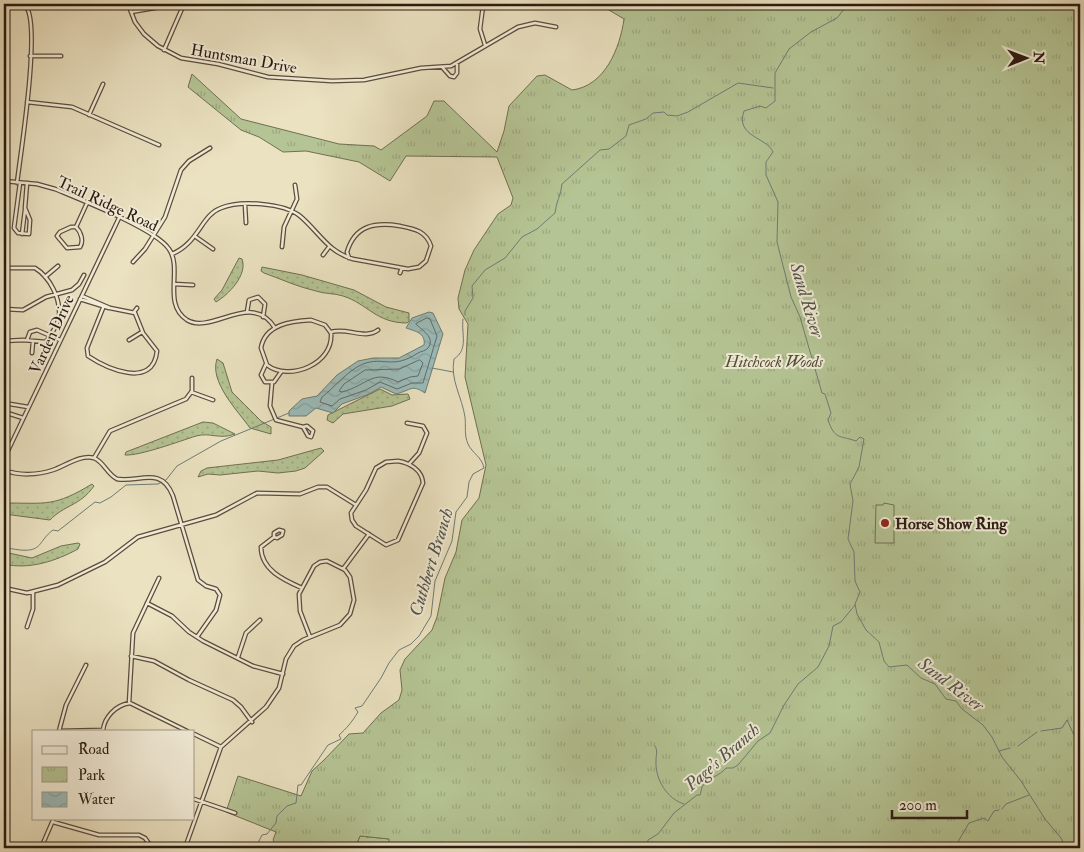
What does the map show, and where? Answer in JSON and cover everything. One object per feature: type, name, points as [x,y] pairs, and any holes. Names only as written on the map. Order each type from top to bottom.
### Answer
[{"type":"street","name":"Huntsman Drive","points":[[128,4],[141,30],[164,50],[190,61],[218,64],[268,77],[332,82],[364,80],[421,68],[457,64],[485,45],[522,25],[540,24],[556,27]]},
{"type":"street","points":[[164,50],[184,4]]},
{"type":"street","points":[[483,6],[480,29],[485,45]]},
{"type":"street","points":[[131,12],[160,7]]},
{"type":"street","points":[[25,208],[30,220],[29,234],[18,233],[14,228],[30,56],[30,17],[27,8]]},
{"type":"street","points":[[30,56],[61,56]]},
{"type":"street","name":"Huntsman Drive","points":[[441,66],[450,76],[454,76],[458,73],[457,64]]},
{"type":"street","points":[[89,115],[103,84]]},
{"type":"street","points":[[27,102],[62,105],[159,145]]},
{"type":"street","points":[[133,262],[154,235],[167,211],[181,170],[189,161],[210,148]]},
{"type":"street","name":"Trail Ridge Road","points":[[4,181],[27,183],[55,189],[154,235],[164,243],[172,254]]},
{"type":"street","points":[[22,234],[27,183]]},
{"type":"street","points":[[282,247],[284,227],[297,196],[295,185]]},
{"type":"street","points":[[76,227],[63,230],[58,234],[60,242],[67,248],[80,248],[82,244],[76,227],[87,203]]},
{"type":"street","points":[[245,204],[246,223]]},
{"type":"street","points":[[275,328],[262,316],[247,312],[226,315],[204,323],[192,322],[184,317],[176,307],[172,254],[187,246],[196,237],[207,219],[217,210],[245,204],[264,204],[292,211],[329,247],[349,258],[362,263],[416,268],[428,259],[430,244],[419,230],[385,224],[368,226],[352,239],[347,252],[349,258]]},
{"type":"street","name":"Varden Drive","points":[[4,459],[119,218]]},
{"type":"street","points":[[196,237],[213,249]]},
{"type":"street","points":[[323,255],[329,247]]},
{"type":"street","points":[[45,277],[58,266]]},
{"type":"street","points":[[4,268],[35,268],[52,286],[59,315],[46,342],[27,340],[4,341]]},
{"type":"street","points":[[400,273],[402,268]]},
{"type":"street","points":[[4,309],[23,310],[42,299],[75,289],[84,275]]},
{"type":"street","points":[[174,284],[193,285]]},
{"type":"street","points":[[247,312],[249,300],[258,296],[266,304],[262,316]]},
{"type":"street","points":[[81,298],[103,308],[134,312]]},
{"type":"street","points":[[81,298],[110,308]]},
{"type":"street","points":[[4,299],[4,314]]},
{"type":"street","points":[[103,308],[87,348],[89,357],[124,373],[144,370],[154,360],[156,351],[142,332],[134,312],[136,308]]},
{"type":"street","points":[[266,364],[281,372],[300,370],[321,359],[330,346],[331,332],[325,325],[314,321],[284,324],[266,335],[262,346],[266,364],[262,376],[265,382],[272,383]]},
{"type":"street","points":[[331,332],[344,330],[369,334],[378,330]]},
{"type":"street","points":[[27,340],[32,331],[60,340]]},
{"type":"street","points":[[129,340],[142,332]]},
{"type":"street","points":[[32,353],[34,341]]},
{"type":"street","points":[[281,372],[272,383],[270,406],[276,420],[310,427],[313,434],[308,436],[303,427]]},
{"type":"street","points":[[94,458],[110,431],[181,402],[191,392],[192,378]]},
{"type":"street","points":[[191,392],[212,400]]},
{"type":"street","points":[[4,394],[4,402],[28,407]]},
{"type":"street","points":[[4,412],[23,418]]},
{"type":"street","points":[[407,422],[423,426],[428,433],[409,464]]},
{"type":"street","points":[[4,470],[17,474],[39,473],[78,459],[94,458],[117,479],[146,476],[164,482],[172,494],[198,580],[206,586],[216,589],[220,595],[216,610],[197,637]]},
{"type":"street","points":[[390,461],[409,464],[421,474],[423,483],[398,540],[393,544],[386,545],[352,522],[351,513],[356,505],[380,464],[390,461]]},
{"type":"street","points":[[4,588],[18,592],[33,592],[58,585],[86,573],[110,559],[138,537],[216,514],[259,493],[296,494],[327,487],[356,505]]},
{"type":"street","points":[[343,569],[369,534]]},
{"type":"street","points":[[274,537],[261,547],[269,568],[278,576],[302,588]]},
{"type":"street","points":[[185,848],[221,747],[252,722],[273,698],[291,650],[300,642],[340,625],[350,614],[354,600],[348,574],[343,569],[327,562],[318,563],[310,572],[302,588],[299,607],[310,637]]},
{"type":"street","points":[[129,703],[134,629],[159,578]]},
{"type":"street","points":[[27,627],[33,609],[33,592]]},
{"type":"street","points":[[147,603],[171,615],[197,637],[253,666],[283,674]]},
{"type":"street","points":[[238,657],[246,633],[260,620]]},
{"type":"street","points":[[131,656],[154,660],[189,680],[233,700],[252,722]]},
{"type":"street","points":[[59,730],[66,705],[86,665]]},
{"type":"street","points":[[102,730],[104,723],[117,707],[129,703],[184,730]]},
{"type":"street","points":[[195,734],[221,747]]},
{"type":"street","points":[[195,799],[235,813]]},
{"type":"street","points":[[41,848],[54,820],[99,835],[139,835],[152,848]]},
{"type":"green space","name":"Hitchcock Woods","points":[[599,4],[1080,4],[1080,848],[389,848],[389,839],[360,836],[355,848],[278,848],[273,840],[276,832],[226,812],[238,776],[301,796],[312,771],[349,734],[363,733],[381,713],[399,700],[402,690],[400,670],[405,659],[432,630],[437,617],[445,578],[456,552],[462,520],[479,498],[486,465],[465,377],[468,324],[459,309],[458,298],[465,270],[474,250],[498,214],[511,205],[513,198],[497,157],[406,156],[390,181],[359,162],[306,151],[283,152],[259,137],[241,130],[188,87],[192,74],[241,119],[339,144],[374,146],[381,150],[427,116],[434,101],[444,101],[497,152],[509,106],[537,76],[545,75],[572,90],[584,87],[593,81],[609,64],[619,42],[624,19]]},
{"type":"green space","points":[[239,258],[242,259],[243,265],[240,278],[226,295],[216,302],[214,299],[222,290]]},
{"type":"green space","points":[[262,267],[302,275],[354,290],[386,307],[409,313],[409,321],[407,323],[387,320],[352,299],[296,285],[264,273],[261,271]]},
{"type":"green space","points":[[217,359],[223,363],[232,392],[261,421],[271,427],[271,434],[250,428],[232,405],[217,377]]},
{"type":"green space","points":[[380,389],[392,395],[408,394],[410,399],[392,406],[343,414],[333,423],[327,420],[328,415]]},
{"type":"green space","points":[[203,422],[213,423],[235,434],[229,436],[201,435],[150,451],[125,455],[126,452]]},
{"type":"green space","points":[[321,448],[324,451],[305,468],[296,471],[208,474],[198,477],[201,471],[207,468],[278,460]]},
{"type":"green space","points":[[92,484],[94,486],[89,493],[50,520],[4,514],[4,503],[50,502],[68,497]]},
{"type":"green space","name":"Horse Show Ring","points":[[884,503],[894,505],[894,543],[875,543],[876,505],[883,505]]},
{"type":"green space","points":[[80,544],[78,549],[52,561],[23,566],[4,564],[4,552],[32,558],[61,546]]},
{"type":"green space","points":[[360,836],[390,839],[389,848],[355,848]]},
{"type":"water","points":[[429,312],[433,313],[443,334],[425,393],[414,388],[396,394],[381,387],[369,394],[342,404],[333,413],[316,408],[306,416],[289,416],[289,411],[302,399],[317,396],[337,375],[358,361],[373,358],[399,358],[424,345],[422,335],[406,328],[412,318]]},
{"type":"waterway","name":"Sand River","points":[[848,4],[837,18],[811,32],[789,49],[775,73],[775,101],[766,108],[760,106],[744,111],[742,120],[748,131],[770,147],[773,152],[766,162],[766,175],[778,202],[777,242],[791,297],[800,317],[822,393],[825,394],[831,413],[828,420],[833,431],[838,436],[856,441],[860,437],[864,439],[859,467],[850,484],[853,501],[848,539],[854,552],[855,581],[860,592],[855,604],[857,614],[866,630],[879,642],[884,661],[889,667],[907,665],[921,678],[935,684],[946,699],[956,701],[962,709],[983,725],[992,737],[1002,757],[1021,781],[1066,848]]},
{"type":"waterway","points":[[1076,4],[1080,21]]},
{"type":"waterway","name":"Cuthbert Branch","points":[[465,315],[465,311],[473,298],[472,286],[485,270],[505,258],[522,237],[537,229],[555,213],[562,184],[600,150],[609,149],[626,136],[629,125],[646,119],[653,113],[664,112],[667,115],[677,116],[688,112],[738,83],[773,88]]},
{"type":"waterway","name":"Cuthbert Branch","points":[[252,848],[256,847],[262,835],[267,834],[276,823],[277,816],[287,806],[296,803],[298,785],[301,785],[328,745],[341,739],[339,735],[358,712],[355,708],[362,706],[389,663],[399,650],[411,644],[419,636],[431,616],[435,581],[452,541],[456,512],[467,497],[469,482],[473,474],[484,468],[467,441],[464,410],[455,381],[453,367],[454,359],[459,355],[463,346],[463,319]]},
{"type":"waterway","points":[[432,368],[453,372]]},
{"type":"waterway","points":[[4,546],[20,550],[33,549],[40,545],[53,530],[58,531],[95,502],[100,503],[111,497],[126,485],[158,484],[166,480],[177,466],[221,441],[289,413]]},
{"type":"waterway","name":"Page's Branch","points":[[647,848],[648,840],[658,834],[674,813],[697,795],[700,795],[704,784],[726,768],[733,768],[738,765],[758,741],[770,733],[784,705],[798,684],[818,667],[829,646],[833,626],[841,622],[855,605]]},
{"type":"waterway","points":[[1041,731],[1062,728],[1067,720],[1074,735],[1080,740]]},
{"type":"waterway","points":[[1018,746],[1037,732]]},
{"type":"waterway","points":[[655,746],[657,751],[656,768],[660,781],[672,798],[684,804]]},
{"type":"waterway","points":[[999,751],[1010,748]]},
{"type":"waterway","points":[[1002,809],[1006,804],[1029,795]]},
{"type":"waterway","points":[[957,848],[959,840],[969,823],[984,818],[988,821],[994,811],[999,810]]},
{"type":"place","name":"Horse Show Ring","points":[[885,523]]}]
